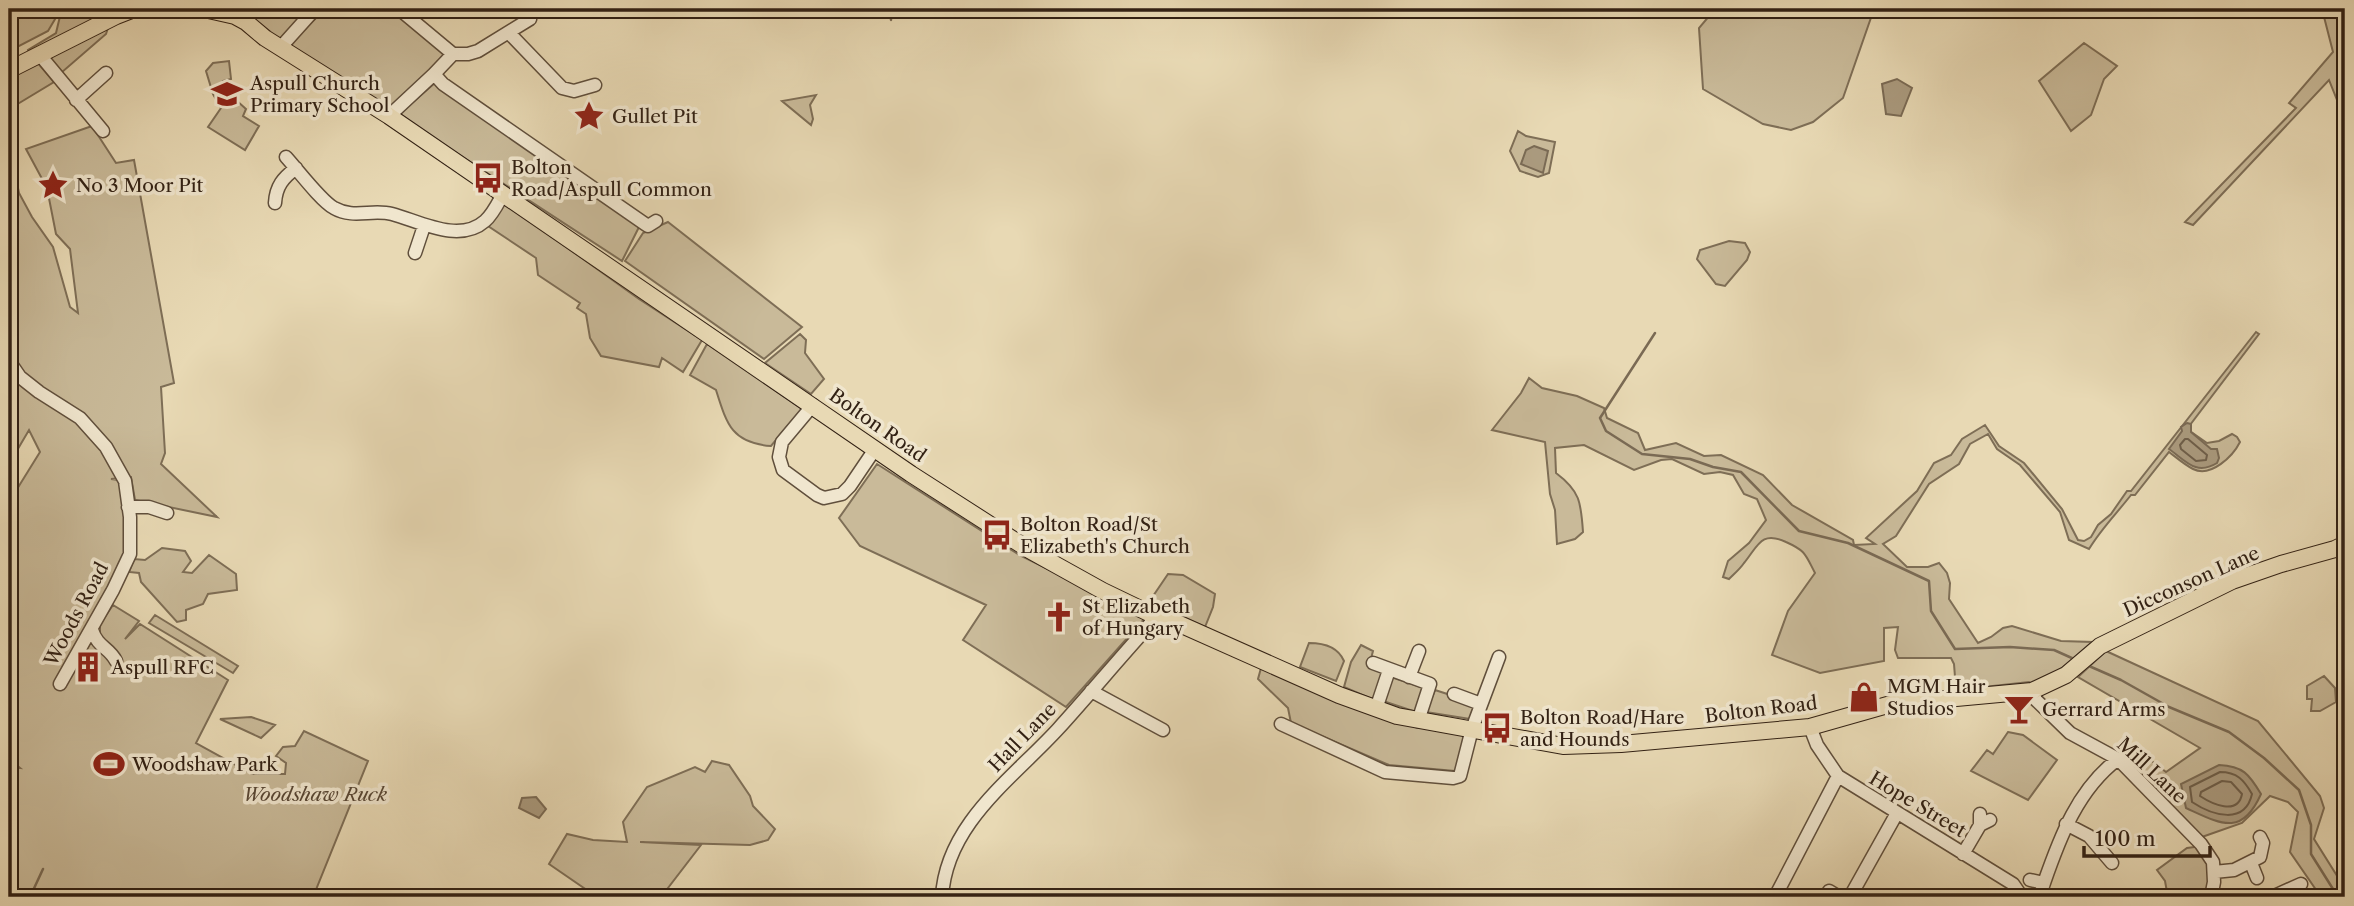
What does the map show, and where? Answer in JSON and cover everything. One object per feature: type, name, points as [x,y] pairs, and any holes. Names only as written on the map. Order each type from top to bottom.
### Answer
[{"type":"main road","points":[[9,70],[119,12],[134,9]]},
{"type":"main road","name":"Bolton Road","points":[[209,9],[242,15],[280,48],[389,116],[875,449],[1031,551],[1155,616],[1166,618],[1376,709],[1418,720],[1563,746],[1621,744],[1810,727],[1891,704],[2032,691],[2066,675],[2095,650]]},
{"type":"main road","name":"Dicconson Lane","points":[[2095,650],[2232,581],[2345,544]]},
{"type":"street","points":[[280,48],[315,9]]},
{"type":"street","points":[[399,9],[453,54],[473,53],[530,19]]},
{"type":"street","points":[[509,33],[562,88],[574,90],[595,85]]},
{"type":"street","points":[[389,116],[453,54]]},
{"type":"street","points":[[40,55],[103,131]]},
{"type":"street","points":[[76,100],[106,73]]},
{"type":"street","points":[[434,74],[443,84],[648,226],[656,221]]},
{"type":"street","points":[[286,157],[333,208],[355,215],[377,212],[392,214],[424,226],[456,230],[474,227],[485,221],[503,194]]},
{"type":"street","points":[[275,205],[276,190],[284,177],[296,167]]},
{"type":"street","points":[[414,257],[424,226]]},
{"type":"street","name":"Woods Road","points":[[9,361],[20,377],[80,418],[106,447],[125,481],[130,554],[92,630],[60,684]]},
{"type":"street","points":[[813,405],[782,442],[779,457],[783,470],[817,495],[832,497],[842,494],[875,449]]},
{"type":"street","points":[[128,507],[149,507],[167,513]]},
{"type":"street","name":"Hall Lane","points":[[942,897],[948,862],[969,824],[1091,691],[1155,616]]},
{"type":"street","points":[[92,630],[95,640],[113,655],[116,661]]},
{"type":"street","points":[[1409,677],[1419,651]]},
{"type":"street","points":[[1281,724],[1385,772],[1453,778],[1461,776],[1472,729],[1499,657]]},
{"type":"street","points":[[1373,663],[1430,684],[1418,720]]},
{"type":"street","points":[[1376,709],[1389,670]]},
{"type":"street","points":[[1091,691],[1163,730]]},
{"type":"street","name":"Mill Lane","points":[[2032,691],[2036,700],[2070,733],[2118,759],[2201,844],[2213,862],[2214,872]]},
{"type":"street","points":[[1454,694],[1481,704]]},
{"type":"street","name":"Hope Street","points":[[1810,727],[1817,745],[1838,776],[2016,887],[2022,897]]},
{"type":"street","points":[[2030,880],[2043,888],[2066,824],[2096,778],[2118,759]]},
{"type":"street","points":[[1775,897],[1838,776]]},
{"type":"street","points":[[1850,897],[1897,813]]},
{"type":"street","points":[[1963,854],[1984,820]]},
{"type":"street","points":[[2066,824],[2089,836],[2113,863]]},
{"type":"street","points":[[2211,897],[2214,872],[2235,870],[2251,863],[2262,853],[2263,843],[2260,837]]},
{"type":"street","points":[[2251,863],[2258,878]]},
{"type":"street","points":[[2272,897],[2301,884]]},
{"type":"green space","points":[[28,9],[61,9],[48,31],[13,49],[20,59],[9,64],[9,19]]},
{"type":"green space","points":[[65,9],[114,9],[29,53],[28,50],[56,33],[61,12]]},
{"type":"green space","points":[[244,9],[311,9],[277,43]]},
{"type":"green space","points":[[325,9],[393,9],[438,48],[444,55],[443,62],[390,109],[285,49]]},
{"type":"green space","points":[[1715,9],[1874,9],[1843,98],[1813,122],[1791,130],[1763,124],[1703,89],[1699,28]]},
{"type":"green space","points":[[2322,9],[2345,9],[2345,120],[2329,80],[2193,225],[2185,222],[2296,108],[2289,103],[2333,52]]},
{"type":"green space","points":[[108,28],[106,34],[61,73],[47,59]]},
{"type":"green space","points":[[2084,43],[2117,66],[2104,79],[2091,115],[2071,131],[2039,81]]},
{"type":"green space","points":[[229,61],[231,79],[223,81],[227,101],[236,100],[246,109],[243,116],[259,126],[245,150],[208,127],[221,108],[213,94],[206,71],[213,63]]},
{"type":"green space","points":[[38,63],[54,82],[11,108],[9,77]]},
{"type":"green space","points":[[436,82],[639,227],[622,261],[398,115]]},
{"type":"green space","points":[[816,95],[810,105],[813,119],[811,125],[782,101]]},
{"type":"green space","name":"Woodshaw Ruck","points":[[92,126],[116,163],[134,160],[174,383],[161,387],[165,453],[161,464],[217,517],[135,500],[131,477],[111,479],[125,481],[130,554],[92,630],[100,635],[100,624],[113,605],[139,621],[125,639],[140,624],[228,680],[196,743],[252,774],[285,774],[286,763],[276,756],[283,747],[295,746],[304,731],[368,761],[313,897],[9,897],[9,767],[20,768],[9,761],[9,502],[40,452],[29,430],[9,464],[9,127],[19,193],[53,247],[70,307],[78,313],[70,249],[56,234],[47,188],[26,149]]},
{"type":"green space","points":[[1518,131],[1526,136],[1555,142],[1549,173],[1538,177],[1520,171],[1510,151]]},
{"type":"green space","points":[[505,203],[639,299],[702,340],[683,372],[662,358],[659,367],[601,356],[590,338],[586,314],[577,308],[580,303],[538,275],[536,258],[488,226]]},
{"type":"green space","points":[[668,222],[802,327],[764,359],[625,261],[643,233]]},
{"type":"green space","points":[[1729,241],[1745,243],[1750,252],[1747,260],[1725,286],[1716,284],[1697,259],[1700,250]]},
{"type":"green space","points":[[2256,332],[2259,334],[2187,429],[2207,443],[2219,441],[2232,434],[2240,442],[2232,453],[2214,468],[2200,471],[2169,452],[2135,495],[2131,495],[2109,521],[2089,549],[2069,540],[2060,512],[2020,465],[1997,449],[1988,434],[1970,444],[1959,464],[1929,484],[1896,536],[1883,544],[1907,567],[1928,567],[1939,563],[1947,573],[1950,583],[1949,599],[1978,643],[2003,628],[2012,626],[2061,641],[2092,642],[2056,673],[2031,684],[2029,682],[1956,690],[1951,658],[1898,658],[1895,650],[1898,627],[1884,628],[1884,661],[1820,673],[1772,655],[1788,611],[1815,573],[1807,557],[1798,548],[1771,538],[1761,542],[1729,579],[1723,577],[1728,561],[1749,543],[1766,520],[1757,499],[1744,494],[1733,475],[1720,472],[1704,474],[1672,459],[1634,470],[1584,445],[1555,448],[1556,473],[1578,498],[1583,532],[1575,539],[1557,544],[1545,442],[1492,430],[1521,393],[1529,378],[1542,388],[1577,396],[1604,408],[1607,418],[1638,433],[1645,450],[1676,443],[1704,456],[1721,455],[1763,475],[1792,505],[1853,540],[1854,545],[1875,544],[1866,538],[1917,491],[1934,463],[1951,455],[1962,439],[1985,425],[1999,446],[2024,463],[2062,509],[2078,540],[2084,541],[2091,537],[2098,525],[2111,514],[2127,491],[2131,491]]},
{"type":"green space","points":[[800,334],[806,340],[805,353],[824,379],[811,394],[765,363]]},
{"type":"green space","points":[[707,344],[802,409],[771,446],[739,436],[728,422],[716,390],[690,375]]},
{"type":"green space","points":[[877,464],[1021,556],[1146,617],[1066,707],[963,640],[986,605],[860,546],[839,518]]},
{"type":"green space","points":[[162,548],[185,551],[191,561],[183,572],[192,573],[209,555],[236,574],[237,590],[208,594],[203,604],[186,610],[186,620],[177,622],[141,582],[139,573],[129,572],[134,559],[145,560]]},
{"type":"green space","points":[[1168,574],[1183,575],[1215,594],[1205,627],[1149,602]]},
{"type":"green space","points":[[155,615],[238,666],[233,673],[149,623]]},
{"type":"green space","points":[[1309,643],[1330,647],[1341,656],[1344,661],[1336,681],[1300,667]]},
{"type":"green space","points":[[1361,645],[1373,651],[1369,666],[1385,674],[1374,700],[1344,687],[1351,662]]},
{"type":"green space","points":[[2106,651],[2258,721],[2320,796],[2324,808],[2314,839],[2339,879],[2345,876],[2345,897],[2321,897],[2290,852],[2298,812],[2288,802],[2270,796],[2242,823],[2199,838],[2128,766],[2139,751],[2166,772],[2200,748],[2078,677]]},
{"type":"green space","points":[[1261,668],[1464,733],[1461,764],[1455,771],[1389,765],[1291,723],[1288,708],[1258,679]]},
{"type":"green space","points":[[2324,676],[2335,688],[2336,702],[2320,711],[2311,711],[2312,699],[2307,699],[2307,686]]},
{"type":"green space","points":[[1391,677],[1427,689],[1419,713],[1383,701]]},
{"type":"green space","points":[[1435,690],[1475,703],[1470,719],[1426,712]]},
{"type":"green space","points":[[251,717],[275,725],[261,738],[220,719]]},
{"type":"green space","points":[[2008,732],[2023,735],[2057,760],[2028,800],[1971,771],[1987,750],[1993,754]]},
{"type":"green space","points":[[712,761],[729,765],[750,796],[753,806],[775,829],[768,840],[750,845],[640,842],[701,845],[661,897],[597,897],[549,864],[567,834],[593,840],[627,842],[623,822],[647,787],[695,767],[705,772]]},
{"type":"green space","points":[[2202,846],[2210,856],[2209,892],[2204,897],[2159,897],[2167,892],[2165,881],[2157,870],[2187,848]]},
{"type":"water","points":[[1897,79],[1912,88],[1901,116],[1886,114],[1882,84]]},
{"type":"water","points":[[1534,146],[1548,151],[1543,173],[1521,164],[1526,150]]},
{"type":"water","points":[[2187,423],[2191,424],[2191,432],[2211,449],[2217,449],[2217,463],[2210,467],[2197,467],[2169,449],[2182,431],[2181,427]]},
{"type":"water","points":[[2219,765],[2240,769],[2253,781],[2261,794],[2254,808],[2238,822],[2220,822],[2186,808],[2181,784]]},
{"type":"water","points":[[536,797],[546,809],[539,818],[519,808],[522,798]]},
{"type":"waterway","points":[[890,9],[891,20]]},
{"type":"waterway","points":[[1655,333],[1600,418],[1606,431],[1642,454],[1690,459],[1741,472],[1799,531],[1848,543],[1929,581],[1931,611],[1955,649],[2010,647],[2054,650],[2074,659]]},
{"type":"waterway","points":[[2089,666],[2121,680],[2169,707],[2229,732],[2264,758],[2299,790],[2311,825],[2311,854],[2338,897]]},
{"type":"waterway","points":[[30,897],[43,869]]},
{"type":"place","name":"Aspull Church Primary School","points":[[227,94]]},
{"type":"place","name":"Gullet Pit","points":[[589,116]]},
{"type":"place","name":"Bolton Road/Aspull Common","points":[[488,178]]},
{"type":"place","name":"No 3 Moor Pit","points":[[53,185]]},
{"type":"place","name":"Bolton Road/St Elizabeth's Church","points":[[997,535]]},
{"type":"place","name":"St Elizabeth of Hungary","points":[[1059,617]]},
{"type":"place","name":"Aspull RFC","points":[[88,667]]},
{"type":"place","name":"MGM Hair Studios","points":[[1864,697]]},
{"type":"place","name":"Gerrard Arms","points":[[2019,709]]},
{"type":"place","name":"Bolton Road/Hare and Hounds","points":[[1497,728]]},
{"type":"place","name":"Woodshaw Park","points":[[109,764]]}]
